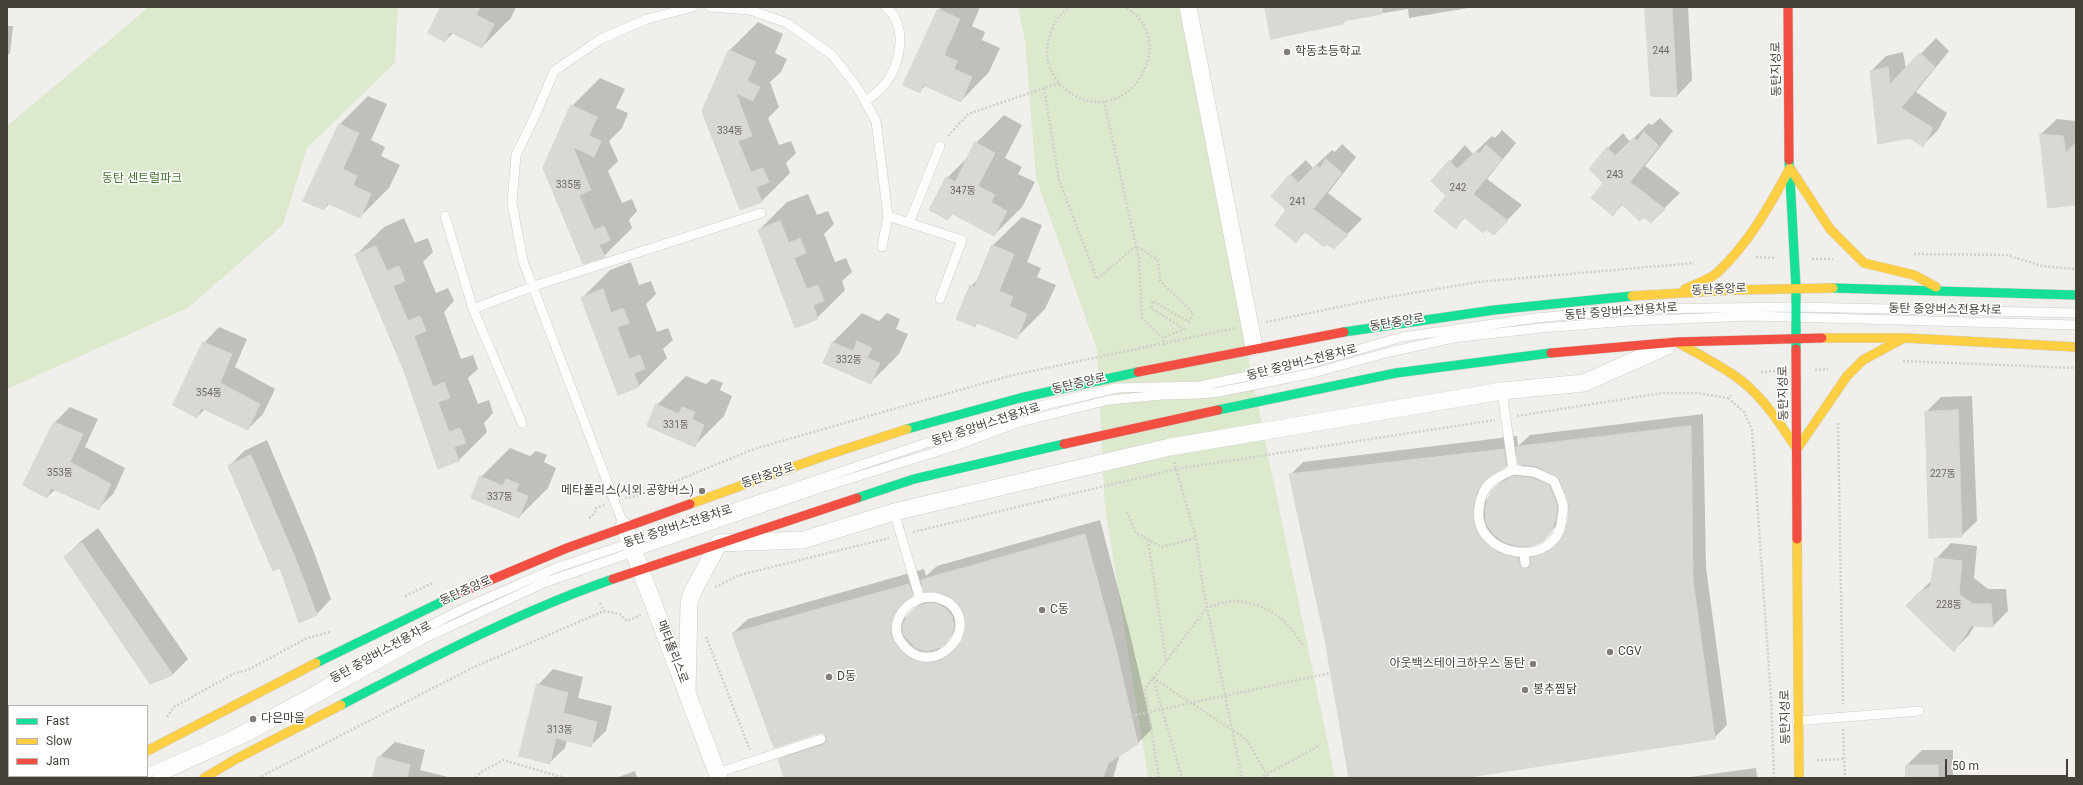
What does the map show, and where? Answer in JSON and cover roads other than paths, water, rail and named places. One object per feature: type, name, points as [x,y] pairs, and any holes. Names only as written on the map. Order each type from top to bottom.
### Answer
[{"type":"street","points":[[1188,7],[1254,347]]},
{"type":"street","name":"동탄지성로","points":[[1788,7],[1790,168],[1793,258],[1796,288],[1797,721],[1799,778]]},
{"type":"street","points":[[1678,292],[1717,273],[1765,215],[1790,168],[1830,229],[1864,263],[1914,275],[1942,290]]},
{"type":"street","name":"동탄중앙로","points":[[148,750],[323,657],[543,557],[624,526],[862,443],[1021,397],[1254,347],[1481,310],[1678,292],[1796,288],[1942,290],[2076,295]]},
{"type":"street","points":[[204,778],[236,759],[463,642],[567,595],[640,569],[914,479],[1163,421],[1396,373],[1537,354],[1677,342],[1795,338],[1905,338],[2076,347]]},
{"type":"street","points":[[1677,342],[1723,368],[1744,382],[1774,415],[1797,449],[1847,376],[1863,360],[1905,338]]},
{"type":"street","points":[[719,543],[803,540],[894,512],[1170,447],[1502,391],[1584,383],[1677,342]]},
{"type":"street","name":"메타폴리스로","points":[[624,526],[718,775]]},
{"type":"street","points":[[687,693],[689,603],[692,593],[719,543]]},
{"type":"lane","points":[[624,526],[534,286],[523,261],[512,203],[516,155],[536,114],[554,71],[602,39],[647,19],[693,7]]},
{"type":"lane","points":[[710,7],[750,10],[787,23],[832,55],[857,87],[876,121],[888,216],[882,247]]},
{"type":"lane","points":[[866,102],[886,83],[897,62],[901,36],[892,12],[886,7]]},
{"type":"lane","points":[[909,223],[940,146]]},
{"type":"lane","points":[[473,310],[534,286],[761,213]]},
{"type":"lane","points":[[445,216],[473,310],[522,423]]},
{"type":"lane","points":[[888,216],[962,240],[940,299]]},
{"type":"lane","name":"동탄 중앙버스전용차로","points":[[157,778],[247,737],[423,639],[466,618],[546,582],[632,547],[1009,415],[1117,388],[1199,386],[1308,364],[1402,337],[1536,318],[1636,309],[1796,307],[2076,313]]},
{"type":"lane","name":"동탄 중앙버스전용차로","points":[[148,773],[225,739],[314,691],[396,643],[467,607],[556,568],[632,547],[958,445],[1018,423],[1109,400],[1219,392],[1313,373],[1390,352],[1461,337],[1541,328],[1630,321],[1751,316],[2076,325]]},
{"type":"lane","points":[[1502,391],[1513,470]]},
{"type":"lane","points":[[1513,470],[1534,472],[1554,481],[1563,505],[1561,530],[1546,548],[1524,553],[1504,550],[1486,536],[1478,516],[1480,495],[1493,479],[1513,470]]},
{"type":"lane","points":[[894,512],[920,599]]},
{"type":"lane","points":[[1524,553],[1525,563]]},
{"type":"lane","points":[[935,597],[949,603],[959,617],[959,634],[952,647],[937,660],[920,658],[906,649],[897,637],[896,622],[904,608],[920,599],[935,597]]},
{"type":"lane","points":[[1797,721],[1919,711]]},
{"type":"lane","points":[[718,775],[754,761],[820,739]]},
{"type":"place","name":"학동초등학교","points":[[1287,52]]},
{"type":"place","name":"메타폴리스(시외.공항버스)","points":[[702,491]]},
{"type":"place","name":"C동","points":[[1042,610]]},
{"type":"place","name":"CGV","points":[[1610,652]]},
{"type":"place","name":"아웃백스테이크하우스 동탄","points":[[1533,664]]},
{"type":"place","name":"D동","points":[[829,677]]},
{"type":"place","name":"봉추찜닭","points":[[1525,690]]},
{"type":"place","name":"다은마을","points":[[253,719]]},
{"type":"park label","name":"동탄 센트럴파크","points":[[142,179]]}]
